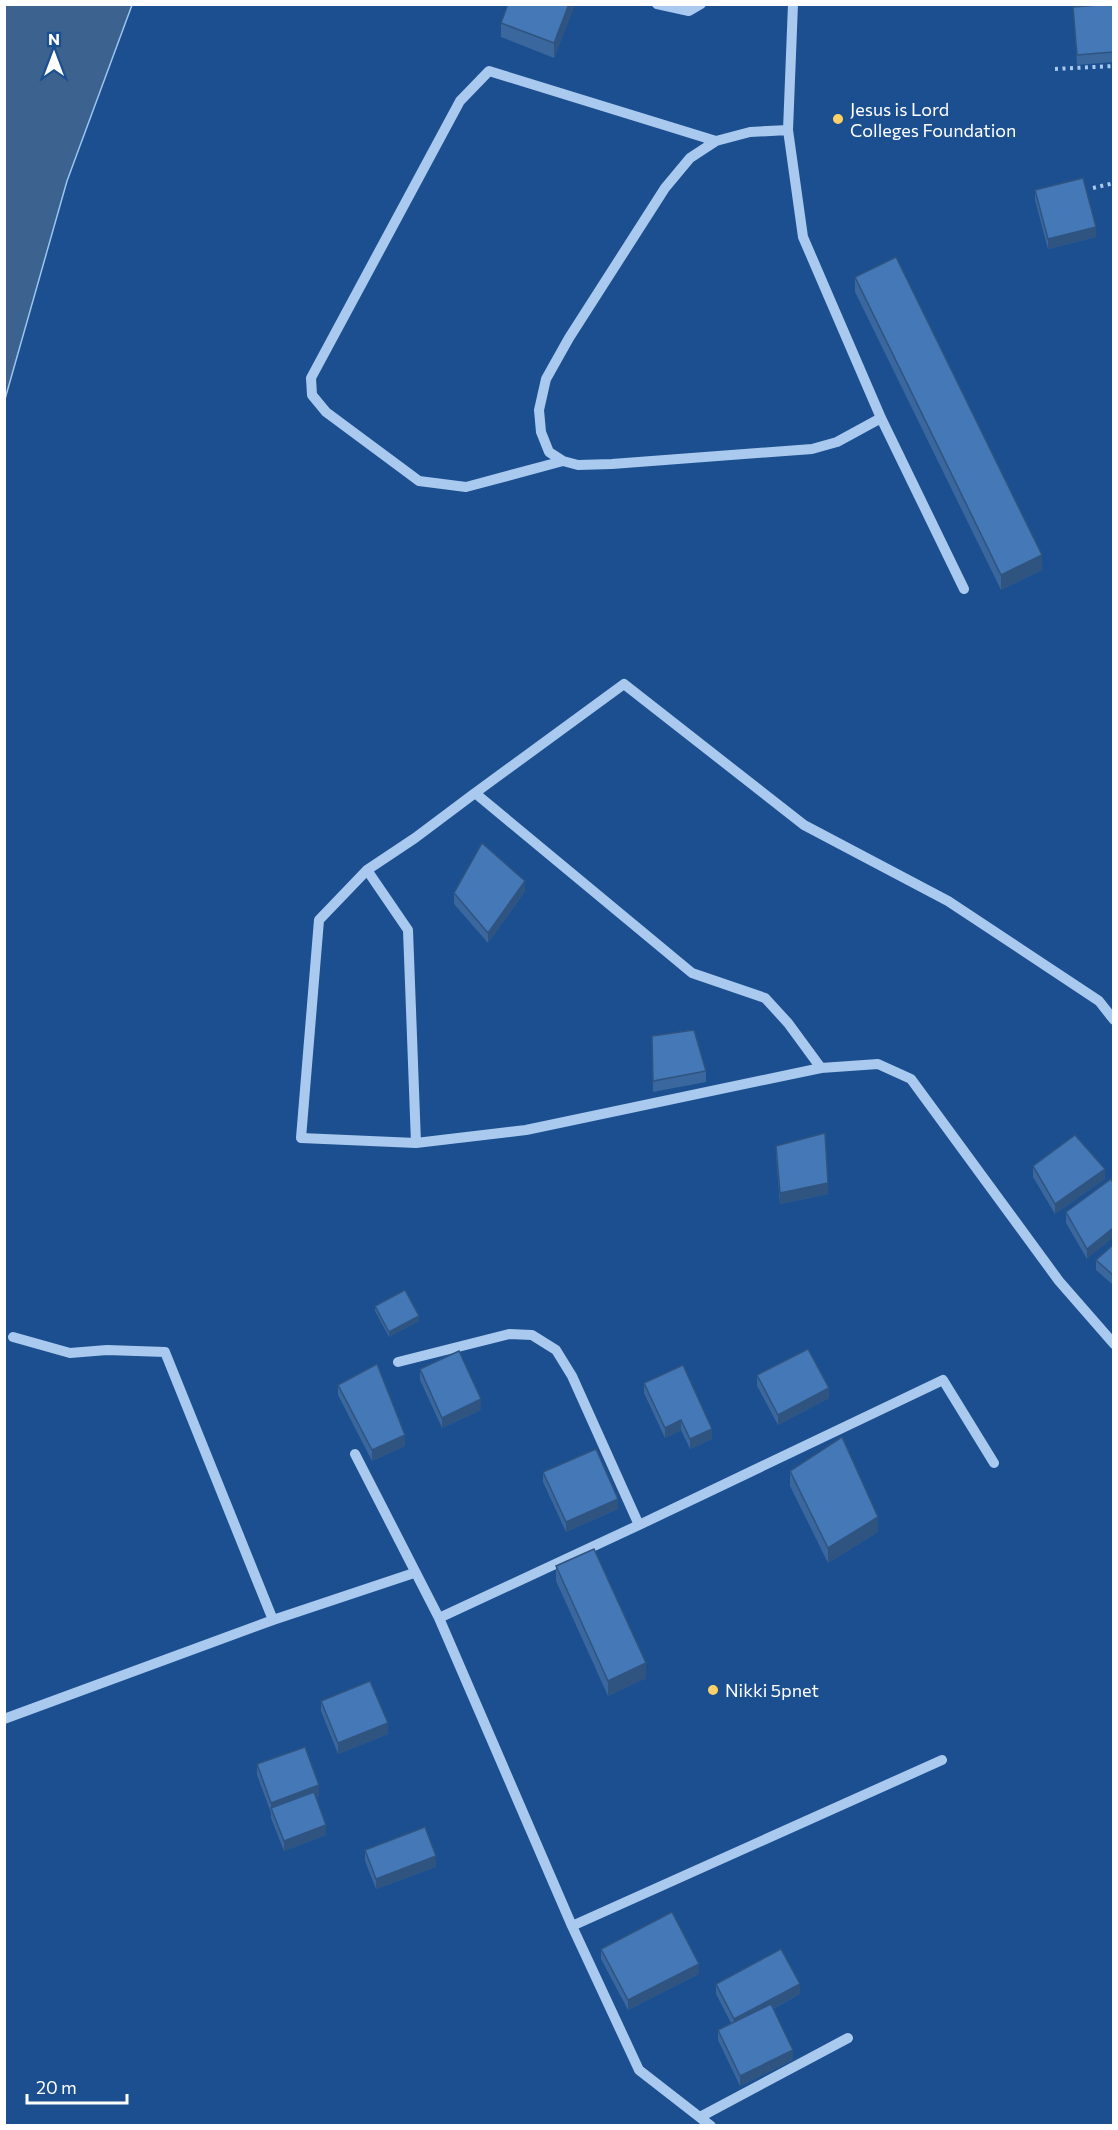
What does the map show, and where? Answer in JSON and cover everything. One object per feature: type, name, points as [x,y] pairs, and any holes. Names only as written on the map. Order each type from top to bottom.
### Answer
[{"type":"street","points":[[657,4],[689,11],[701,4]]},
{"type":"street","points":[[794,4],[788,130],[803,237],[881,417],[964,589]]},
{"type":"street","points":[[563,461],[466,487],[419,481],[326,412],[312,395],[311,378],[460,101],[489,71],[716,141]]},
{"type":"street","points":[[788,130],[750,132],[716,141],[690,158],[665,188],[569,338],[546,379],[539,410],[541,432],[549,452],[563,461],[578,465],[612,464],[812,449],[837,442],[881,417]]},
{"type":"street","points":[[1113,1020],[1099,1001],[948,901],[804,825],[624,684],[367,870],[319,920],[302,1138],[416,1143],[526,1130],[821,1068],[878,1064],[912,1079],[1059,1281],[1113,1344]]},
{"type":"street","points":[[475,793],[692,974],[765,998],[788,1023],[821,1068]]},
{"type":"street","points":[[367,870],[408,930],[416,1143]]},
{"type":"street","points":[[398,1362],[509,1334],[532,1335],[556,1350],[572,1376],[639,1525]]},
{"type":"street","points":[[13,1337],[70,1353],[107,1350],[165,1352],[273,1620]]},
{"type":"street","points":[[439,1618],[943,1380],[994,1463]]},
{"type":"street","points":[[356,1455],[414,1573],[439,1618],[572,1926],[639,2070],[711,2126]]},
{"type":"street","points":[[4,1719],[273,1620],[414,1573]]},
{"type":"street","points":[[572,1926],[942,1760]]},
{"type":"street","points":[[700,2117],[848,2038]]},
{"type":"path","points":[[1054,69],[1113,66]]},
{"type":"path","points":[[1093,188],[1113,183]]},
{"type":"water","points":[[5,4],[132,5],[67,181],[5,399]]},
{"type":"building","points":[[508,4],[569,4],[554,43],[501,23]]},
{"type":"building","points":[[1113,4],[1113,52],[1077,55],[1073,7]]},
{"type":"building","points":[[1083,178],[1096,227],[1048,239],[1035,190]]},
{"type":"building","points":[[896,257],[1042,555],[1001,575],[855,277]]},
{"type":"building","points":[[482,843],[525,881],[488,933],[454,893]]},
{"type":"building","points":[[694,1030],[706,1071],[653,1081],[652,1036]]},
{"type":"building","points":[[825,1133],[828,1183],[780,1193],[776,1146]]},
{"type":"building","points":[[1075,1135],[1105,1169],[1055,1204],[1033,1166]]},
{"type":"building","points":[[1111,1179],[1113,1183],[1113,1228],[1087,1249],[1066,1212]]},
{"type":"building","points":[[1113,1245],[1113,1275],[1096,1260]]},
{"type":"building","points":[[405,1290],[419,1316],[389,1332],[375,1306]]},
{"type":"building","points":[[808,1349],[829,1388],[778,1415],[757,1375]]},
{"type":"building","points":[[459,1351],[481,1399],[442,1418],[420,1369]]},
{"type":"building","points":[[377,1364],[405,1435],[372,1450],[338,1385]]},
{"type":"building","points":[[683,1365],[712,1429],[690,1439],[681,1420],[665,1428],[644,1383]]},
{"type":"building","points":[[842,1437],[878,1517],[828,1548],[790,1471]]},
{"type":"building","points":[[596,1449],[618,1499],[566,1522],[543,1472]]},
{"type":"building","points":[[594,1549],[646,1663],[608,1681],[556,1566]]},
{"type":"building","points":[[370,1681],[388,1723],[338,1743],[321,1701]]},
{"type":"building","points":[[305,1747],[319,1785],[271,1803],[257,1764]]},
{"type":"building","points":[[314,1792],[326,1825],[284,1841],[271,1808]]},
{"type":"building","points":[[425,1827],[436,1856],[376,1879],[365,1850]]},
{"type":"building","points":[[672,1912],[699,1964],[628,2000],[601,1949]]},
{"type":"building","points":[[781,1949],[800,1984],[734,2019],[716,1984]]},
{"type":"building","points":[[771,2004],[793,2050],[740,2076],[718,2030]]},
{"type":"place","name":"Jesus is Lord Colleges Foundation","points":[[838,119]]},
{"type":"place","name":"Nikki 5pnet","points":[[713,1690]]}]
